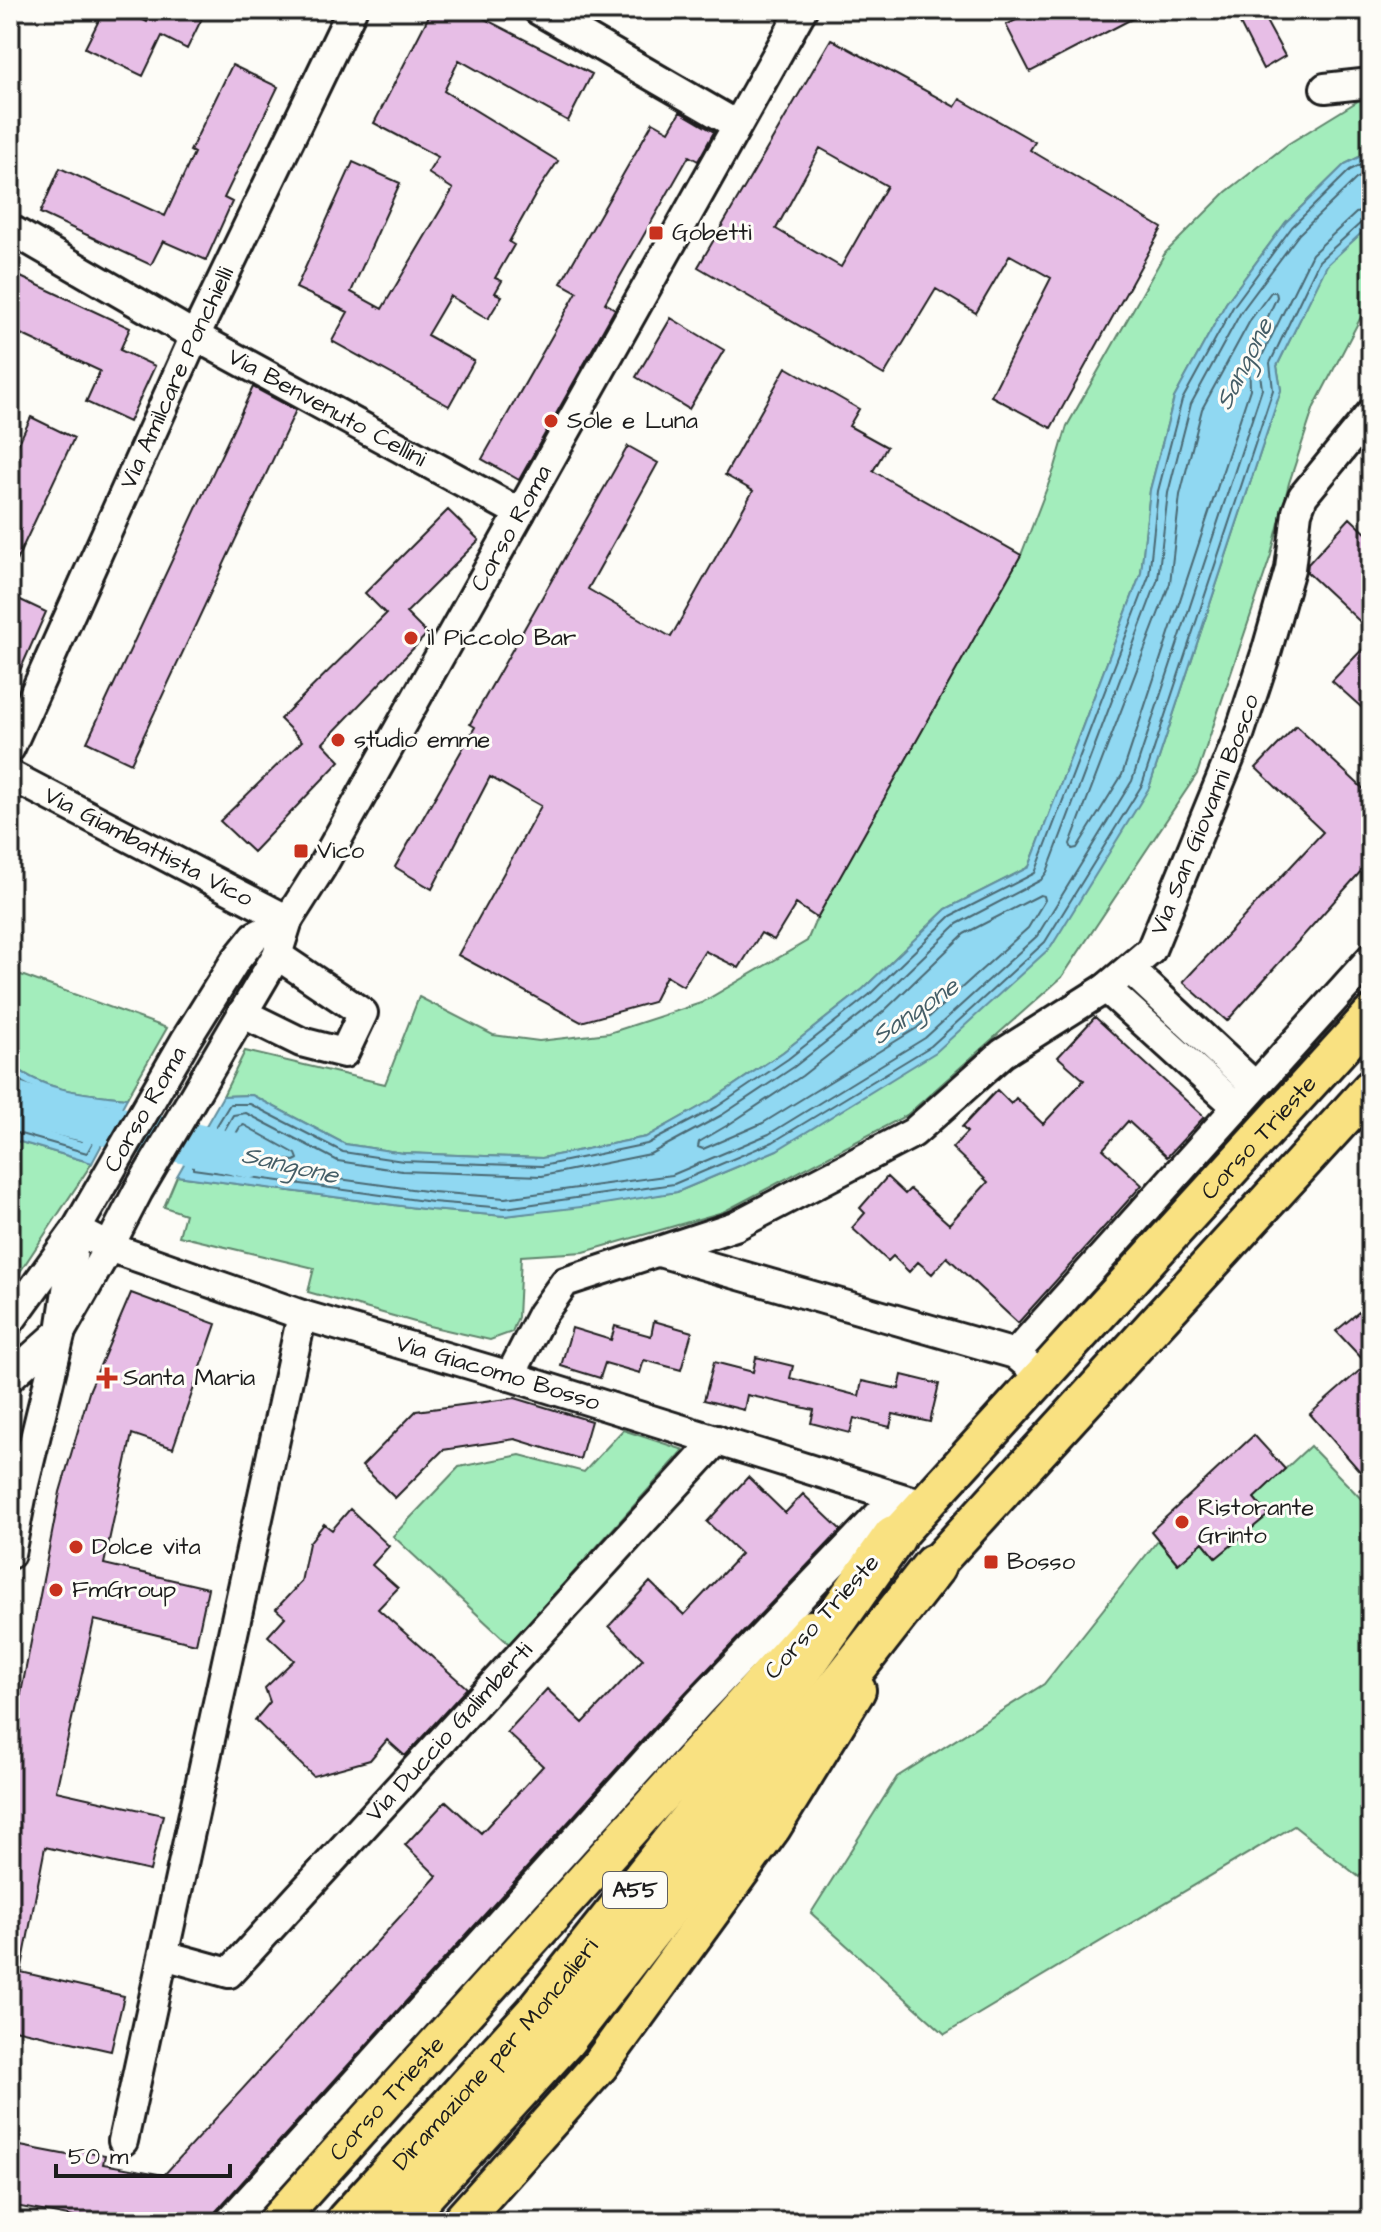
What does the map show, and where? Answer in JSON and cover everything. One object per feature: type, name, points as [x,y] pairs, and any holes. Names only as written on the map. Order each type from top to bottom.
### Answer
[{"type":"highway","name":"Diramazione per Moncalieri","points":[[347,2222],[536,2014],[722,1781],[905,1513]]},
{"type":"highway","name":"Diramazione per Moncalieri","points":[[397,2222],[564,2039],[934,1566]]},
{"type":"main road","name":"Corso Trieste","points":[[276,2222],[905,1513],[1028,1365],[1371,1015]]},
{"type":"main road","name":"Corso Trieste","points":[[460,2222],[600,2065],[772,1828],[934,1566],[1371,1088]]},
{"type":"street","name":"Via Amilcare Ponchielli","points":[[10,748],[195,336],[352,10]]},
{"type":"street","points":[[538,10],[737,125]]},
{"type":"street","name":"Corso Roma","points":[[61,1331],[138,1191],[277,955],[288,920],[321,868],[802,10]]},
{"type":"street","points":[[1325,88],[1371,83]]},
{"type":"street","name":"Via Benvenuto Cellini","points":[[10,229],[195,336],[520,513]]},
{"type":"street","name":"Via San Giovanni Bosco","points":[[510,1376],[542,1314],[565,1282],[735,1226],[913,1133],[1003,1053],[1106,988],[1151,950],[1239,735],[1290,569],[1297,512],[1303,496],[1371,413]]},
{"type":"street","name":"Via Giambattista Vico","points":[[10,775],[288,920]]},
{"type":"street","name":"Corso Roma","points":[[10,1554],[22,1445],[61,1331],[76,1230],[235,961],[255,936],[288,920]]},
{"type":"street","points":[[242,1013],[301,1042],[344,1053],[363,1013],[277,955]]},
{"type":"street","name":"Corso Trieste","points":[[1028,1365],[1246,1096],[1371,958]]},
{"type":"street","points":[[1131,970],[1246,1096]]},
{"type":"street","points":[[1106,988],[1246,1096]]},
{"type":"street","points":[[109,1247],[98,1226],[114,1180],[116,1162]]},
{"type":"street","points":[[10,1321],[76,1230]]},
{"type":"street","name":"Via Giacomo Bosso","points":[[76,1230],[109,1247],[302,1315],[717,1440],[905,1513]]},
{"type":"street","points":[[659,1252],[1028,1365]]},
{"type":"street","points":[[123,2141],[302,1315]]},
{"type":"street","points":[[10,1377],[61,1331]]},
{"type":"street","name":"Via Duccio Galimberti","points":[[164,1955],[229,1973],[717,1440]]},
{"type":"street","points":[[229,2222],[689,1714],[905,1513]]},
{"type":"green space","points":[[1371,93],[1371,151],[1345,164],[1286,222],[1226,303],[1174,398],[1150,490],[1141,573],[1029,867],[946,909],[863,989],[783,1052],[712,1100],[646,1137],[542,1158],[403,1153],[345,1144],[252,1095],[223,1096],[245,1051],[385,1084],[419,997],[493,1035],[539,1041],[609,1033],[701,1003],[807,941],[817,917],[1021,555],[1055,467],[1067,426],[1165,253],[1226,192],[1288,144]]},
{"type":"green space","points":[[1371,224],[1371,306],[1361,317],[1314,407],[1289,483],[1271,555],[1197,774],[1062,977],[907,1115],[723,1212],[584,1252],[521,1256],[518,1317],[512,1332],[490,1340],[308,1292],[314,1268],[179,1236],[185,1214],[164,1207],[177,1176],[431,1210],[505,1216],[677,1192],[777,1150],[1149,788],[1281,390],[1277,366],[1327,264]]},
{"type":"green space","points":[[10,971],[167,1028],[127,1098],[49,1085],[22,1072],[10,1062]]},
{"type":"green space","points":[[10,1139],[92,1163],[10,1287]]},
{"type":"green space","points":[[623,1430],[684,1450],[509,1644],[393,1536],[459,1467],[520,1455],[584,1472]]},
{"type":"green space","points":[[1310,1446],[1371,1509],[1371,1859],[1359,1877],[1294,1826],[945,2034],[811,1913],[897,1777],[1044,1684],[1158,1540],[1177,1563],[1203,1542],[1215,1557],[1267,1514],[1254,1498]]},
{"type":"water","points":[[1371,151],[1371,224],[1327,265],[1277,366],[1281,390],[1149,788],[1051,947],[936,1052],[777,1150],[677,1192],[598,1205],[505,1216],[431,1210],[177,1176],[223,1096],[252,1095],[345,1144],[403,1153],[542,1158],[646,1137],[712,1100],[783,1052],[863,989],[946,909],[1029,867],[1141,573],[1150,490],[1174,398],[1226,303],[1286,222],[1345,164]]},
{"type":"water","points":[[10,1062],[22,1072],[49,1085],[127,1098],[92,1163],[10,1139]]},
{"type":"building","points":[[104,10],[123,10],[147,22],[153,10],[206,10],[187,49],[162,36],[143,76],[85,48]]},
{"type":"building","points":[[432,10],[481,10],[477,15],[592,74],[568,121],[459,60],[444,91],[558,161],[509,242],[514,245],[495,278],[502,281],[495,293],[502,296],[488,319],[450,296],[427,335],[474,361],[449,406],[332,341],[348,312],[296,288],[353,162],[400,183],[351,292],[382,309],[453,189],[428,173],[438,157],[374,123]]},
{"type":"building","points":[[1036,10],[1149,10],[1030,72],[1006,25]]},
{"type":"building","points":[[1233,10],[1260,10],[1285,56],[1263,69]]},
{"type":"building","points":[[831,39],[955,107],[960,99],[1035,142],[1030,150],[1162,228],[1051,428],[991,396],[1051,278],[1010,255],[976,313],[936,289],[884,375],[698,267]],"holes":[[[820,148],[887,186],[841,267],[776,229]]]},
{"type":"building","points":[[232,65],[278,87],[224,198],[232,202],[206,260],[163,241],[151,265],[40,213],[60,168],[165,216],[194,153],[190,151]]},
{"type":"building","points":[[680,112],[714,132],[698,161],[689,156],[605,303],[615,309],[519,480],[482,459],[577,292],[561,283],[653,122],[669,131]]},
{"type":"building","points":[[10,272],[130,328],[120,350],[155,366],[129,422],[86,402],[100,371],[10,329]]},
{"type":"building","points":[[671,318],[724,350],[689,409],[636,377]]},
{"type":"building","points":[[786,367],[859,409],[849,426],[887,447],[873,471],[1021,555],[817,918],[796,904],[774,940],[761,933],[739,968],[705,951],[683,986],[666,976],[653,1002],[581,1022],[458,955],[541,806],[490,777],[432,889],[395,867],[475,727],[470,724],[628,446],[658,463],[588,589],[671,637],[753,491],[725,475]]},
{"type":"building","points":[[253,387],[296,410],[131,763],[87,742]]},
{"type":"building","points":[[31,417],[74,438],[10,574],[10,462]]},
{"type":"building","points":[[448,510],[479,540],[406,613],[427,634],[323,743],[340,761],[253,852],[220,821],[302,741],[280,719],[386,614],[365,593]]},
{"type":"building","points":[[1350,518],[1371,538],[1371,632],[1307,572],[1308,564]]},
{"type":"building","points":[[10,595],[46,612],[10,693]]},
{"type":"building","points":[[1371,640],[1371,716],[1332,681]]},
{"type":"building","points":[[1296,726],[1371,796],[1371,860],[1227,1021],[1183,982],[1323,832],[1256,768]]},
{"type":"building","points":[[1095,1017],[1204,1117],[1167,1157],[1128,1121],[1103,1149],[1142,1185],[1018,1323],[947,1257],[932,1274],[918,1262],[909,1272],[893,1256],[888,1261],[852,1228],[865,1213],[860,1208],[887,1177],[905,1194],[910,1189],[949,1224],[988,1182],[952,1148],[967,1132],[962,1127],[997,1090],[1011,1104],[1016,1098],[1043,1124],[1084,1080],[1058,1057]]},
{"type":"building","points":[[131,1293],[216,1324],[173,1448],[132,1434],[104,1564],[208,1588],[196,1644],[94,1620],[56,1791],[163,1815],[150,1871],[45,1847],[21,1972],[124,1996],[111,2051],[10,2028],[10,1750],[60,1492],[90,1389]]},
{"type":"building","points":[[1371,1302],[1371,1484],[1310,1414],[1367,1364],[1336,1331]]},
{"type":"building","points":[[654,1321],[692,1332],[681,1370],[644,1360],[640,1373],[605,1363],[600,1378],[561,1366],[572,1328],[611,1340],[615,1326],[651,1336]]},
{"type":"building","points":[[756,1357],[793,1366],[790,1378],[859,1396],[862,1381],[899,1389],[902,1375],[939,1384],[930,1422],[893,1414],[890,1427],[854,1418],[850,1433],[811,1423],[814,1410],[747,1395],[744,1410],[704,1400],[714,1362],[753,1372]]},
{"type":"building","points":[[515,1398],[591,1421],[580,1459],[515,1439],[443,1450],[395,1498],[362,1466],[416,1411]]},
{"type":"building","points":[[1254,1435],[1285,1469],[1254,1498],[1268,1515],[1216,1558],[1203,1542],[1178,1564],[1151,1531]]},
{"type":"building","points":[[748,1477],[785,1513],[803,1494],[841,1530],[686,1692],[209,2222],[100,2222],[10,2205],[10,2144],[78,2157],[79,2150],[105,2155],[103,2164],[164,2175],[437,1876],[405,1845],[446,1801],[481,1833],[543,1766],[507,1732],[547,1689],[583,1723],[643,1659],[609,1626],[650,1582],[684,1615],[741,1554],[707,1522]]},
{"type":"building","points":[[350,1509],[389,1546],[372,1565],[398,1588],[378,1609],[467,1688],[405,1756],[387,1740],[370,1760],[313,1776],[255,1720],[270,1702],[265,1688],[294,1660],[268,1636],[285,1617],[276,1609],[301,1582],[309,1543],[324,1524],[332,1530]]},
{"type":"waterway","name":"Sangone","points":[[10,1101],[250,1157]]},
{"type":"place","name":"Gobetti","points":[[656,233]]},
{"type":"place","name":"Sole e Luna","points":[[551,421]]},
{"type":"place","name":"il Piccolo Bar","points":[[411,638]]},
{"type":"place","name":"studio emme","points":[[338,740]]},
{"type":"place","name":"Vico","points":[[301,851]]},
{"type":"place","name":"Santa Maria","points":[[107,1378]]},
{"type":"place","name":"Ristorante Grinto","points":[[1182,1522]]},
{"type":"place","name":"Dolce vita","points":[[76,1547]]},
{"type":"place","name":"Bosso","points":[[991,1562]]},
{"type":"place","name":"FmGroup","points":[[56,1590]]}]
